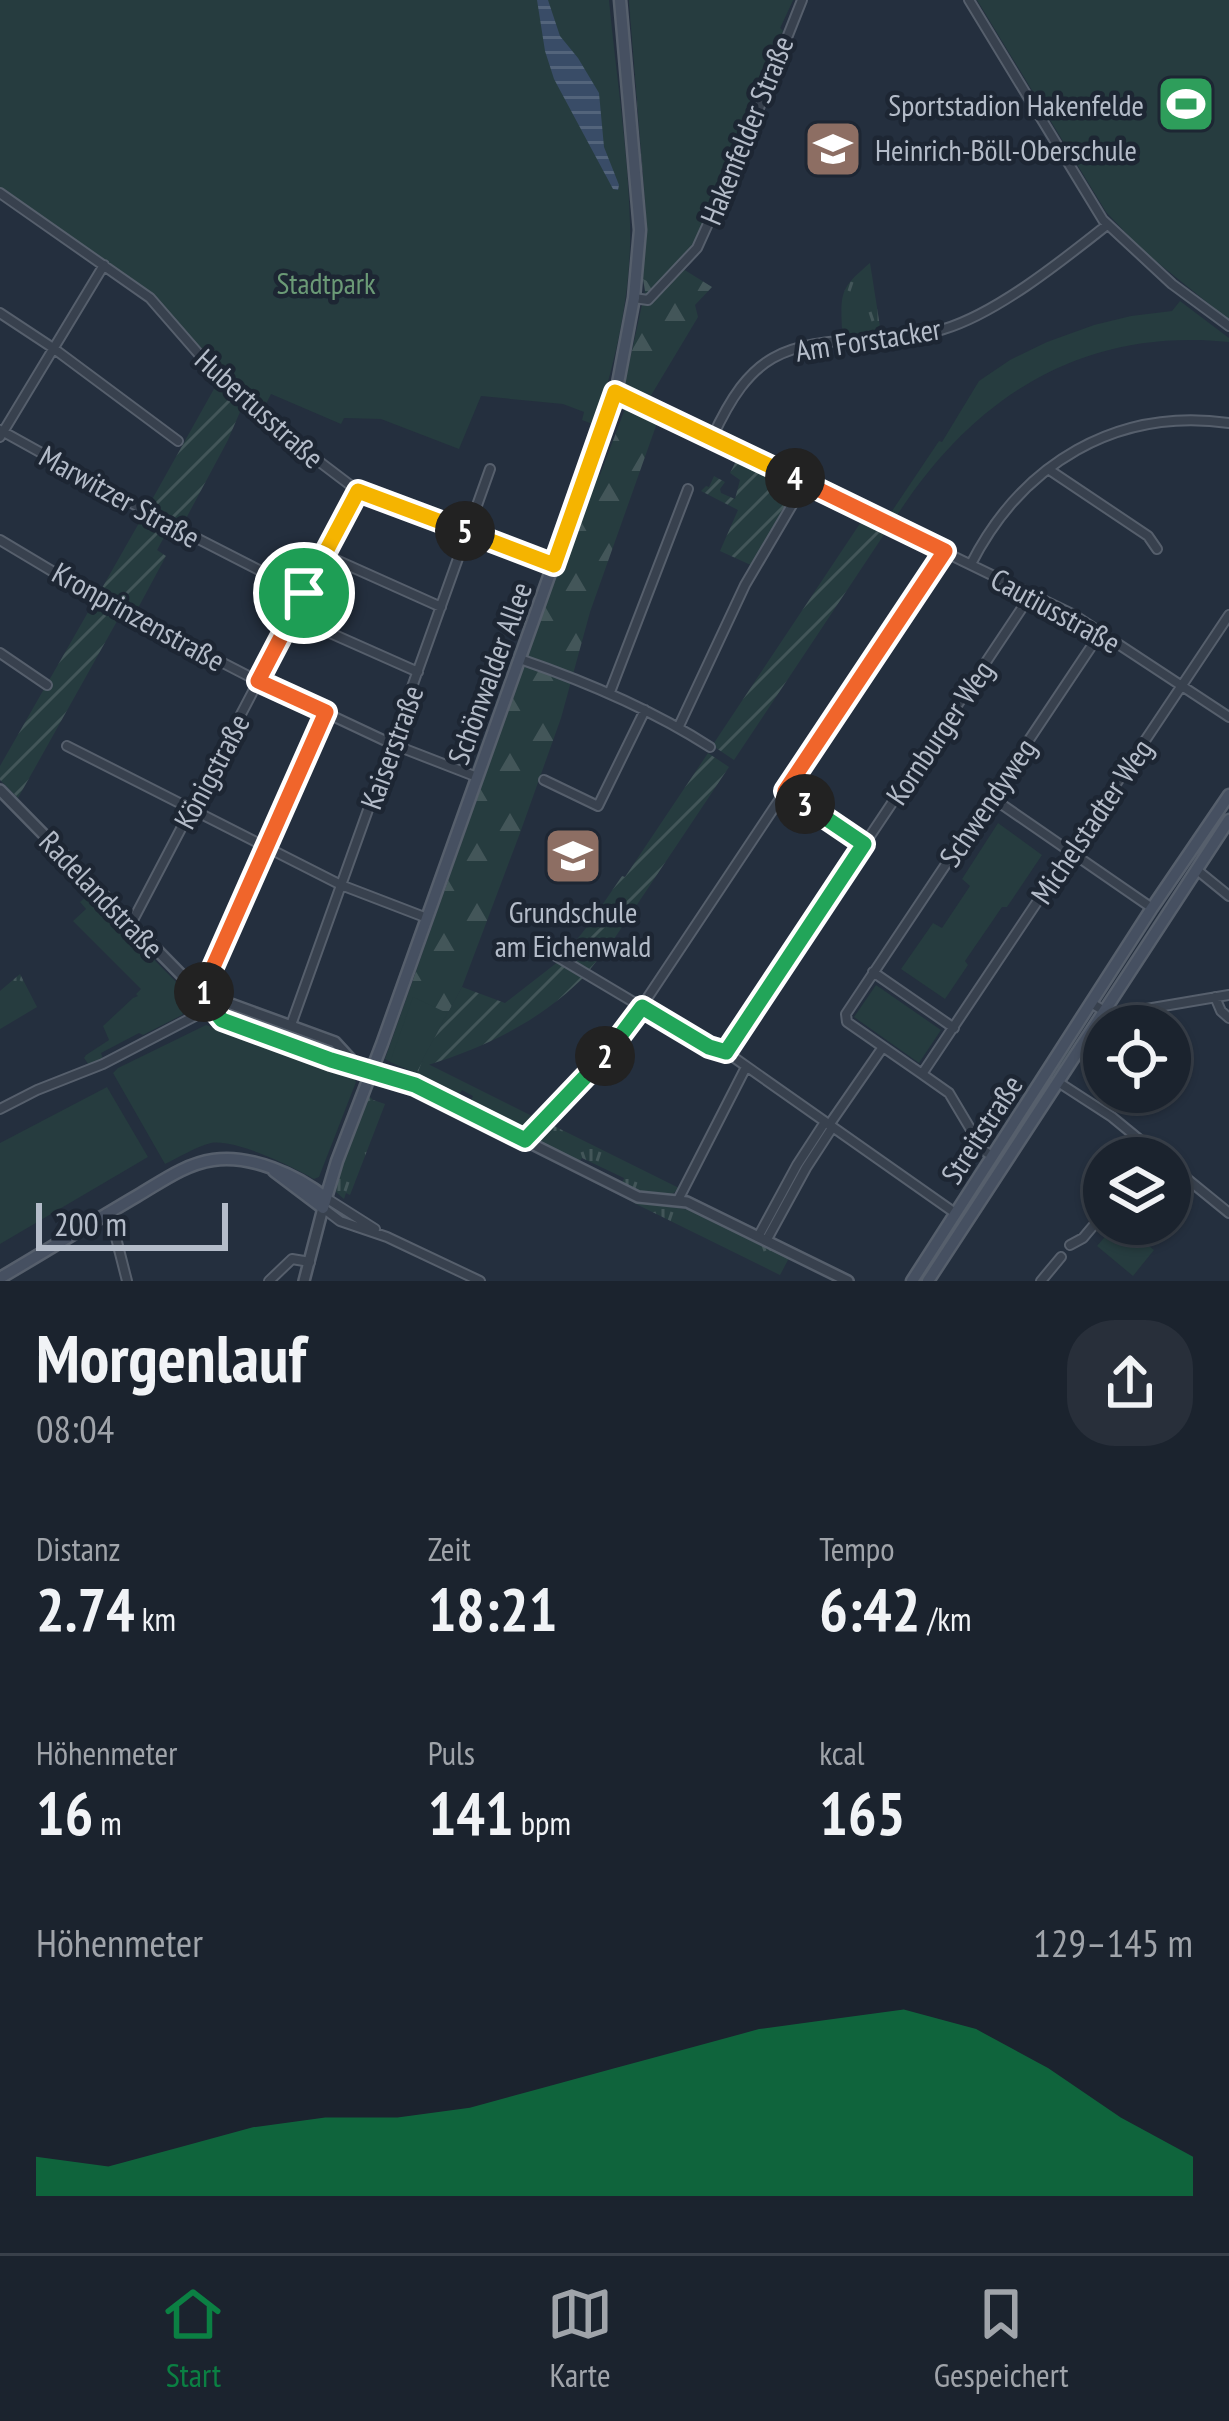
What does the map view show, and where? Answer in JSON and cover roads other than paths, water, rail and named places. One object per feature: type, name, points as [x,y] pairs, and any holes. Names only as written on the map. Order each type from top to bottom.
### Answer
[{"type":"main road","name":"Schönwalder Allee","points":[[324,1203],[615,392],[634,298],[640,230],[620,0]]},
{"type":"main road","name":"Streitstraße","points":[[913,1281],[1229,795]]},
{"type":"main road","name":"Streitstraße","points":[[1108,1005],[1229,820]]},
{"type":"main road","name":"Streitstraße","points":[[928,1281],[1083,1043]]},
{"type":"main road","points":[[0,1278],[198,1163],[230,1159],[274,1171],[305,1183],[324,1203]]},
{"type":"street","name":"Hakenfelder Straße","points":[[634,298],[648,300],[697,248],[751,131],[802,0]]},
{"type":"street","points":[[969,0],[1107,225],[1172,284],[1229,326]]},
{"type":"street","name":"Hubertusstraße","points":[[0,194],[158,305],[195,350],[250,398],[267,422],[358,491],[554,565]]},
{"type":"street","name":"Am Forstacker","points":[[712,438],[742,385],[781,353],[807,344],[909,337],[946,329],[1041,275],[1107,225]]},
{"type":"street","points":[[1,433],[104,265]]},
{"type":"street","points":[[0,314],[178,441]]},
{"type":"street","name":"Cautiusstraße","points":[[615,392],[1032,592],[1229,717]]},
{"type":"street","points":[[971,564],[1004,511],[1048,470],[1099,438],[1175,421],[1229,423]]},
{"type":"street","name":"Marwitzer Straße","points":[[1,433],[304,593]]},
{"type":"street","name":"Kaiserstraße","points":[[291,1025],[490,469]]},
{"type":"street","points":[[1048,470],[1148,536],[1157,549]]},
{"type":"street","points":[[679,726],[748,579],[805,483]]},
{"type":"street","points":[[610,692],[688,489]]},
{"type":"street","name":"Königstraße","points":[[131,924],[358,491]]},
{"type":"street","name":"Kronprinzenstraße","points":[[0,540],[97,598],[258,681],[392,744],[477,777]]},
{"type":"street","points":[[525,1140],[581,1084],[642,1007],[945,551]]},
{"type":"street","points":[[325,555],[441,608]]},
{"type":"street","name":"Kornburger Weg","points":[[726,1052],[1032,592]]},
{"type":"street","name":"Michelstadter Weg","points":[[922,1074],[1229,615]]},
{"type":"street","points":[[292,616],[418,673]]},
{"type":"street","name":"Schwendyweg","points":[[883,1047],[844,1019],[1101,632]]},
{"type":"street","points":[[0,653],[47,685]]},
{"type":"street","points":[[520,659],[610,692],[710,747]]},
{"type":"street","points":[[544,780],[598,806],[645,710]]},
{"type":"street","points":[[0,1109],[103,1064],[196,1015],[326,712]]},
{"type":"street","points":[[67,746],[341,885],[427,918]]},
{"type":"street","name":"Radelandstraße","points":[[0,790],[222,1020],[415,1085],[638,1197],[687,1202],[848,1281]]},
{"type":"street","points":[[785,791],[864,844]]},
{"type":"street","points":[[991,796],[1152,908]]},
{"type":"street","points":[[1197,870],[1229,896]]},
{"type":"street","points":[[546,950],[709,1047],[726,1052],[955,1213]]},
{"type":"street","points":[[873,973],[954,1028]]},
{"type":"street","points":[[1172,1005],[1229,995]]},
{"type":"street","points":[[204,998],[335,1042],[357,1066]]},
{"type":"street","points":[[1215,998],[1229,1018]]},
{"type":"street","points":[[762,1239],[829,1125],[883,1047],[949,1093],[982,1150],[992,1156]]},
{"type":"street","points":[[678,1200],[746,1067]]},
{"type":"street","points":[[1058,1082],[1134,1137]]},
{"type":"street","points":[[1191,1182],[1229,1213]]},
{"type":"street","points":[[304,1281],[324,1203],[480,1281]]},
{"type":"street","points":[[107,1213],[127,1281]]},
{"type":"street","points":[[1070,1245],[1083,1238]]},
{"type":"street","points":[[1041,1281],[1061,1257]]},
{"type":"street","points":[[269,1281],[292,1259],[310,1262]]},
{"type":"water","points":[[537,0],[548,0],[560,36],[599,93],[604,147],[618,190],[613,189],[554,79]]},
{"type":"place","name":"Sportstadion Hakenfelde","points":[[1186,104]]},
{"type":"place","name":"Heinrich-Böll-Oberschule","points":[[833,149]]},
{"type":"place","name":"Grundschule am Eichenwald","points":[[573,856]]},
{"type":"park label","name":"Stadtpark","points":[[326,282]]}]
